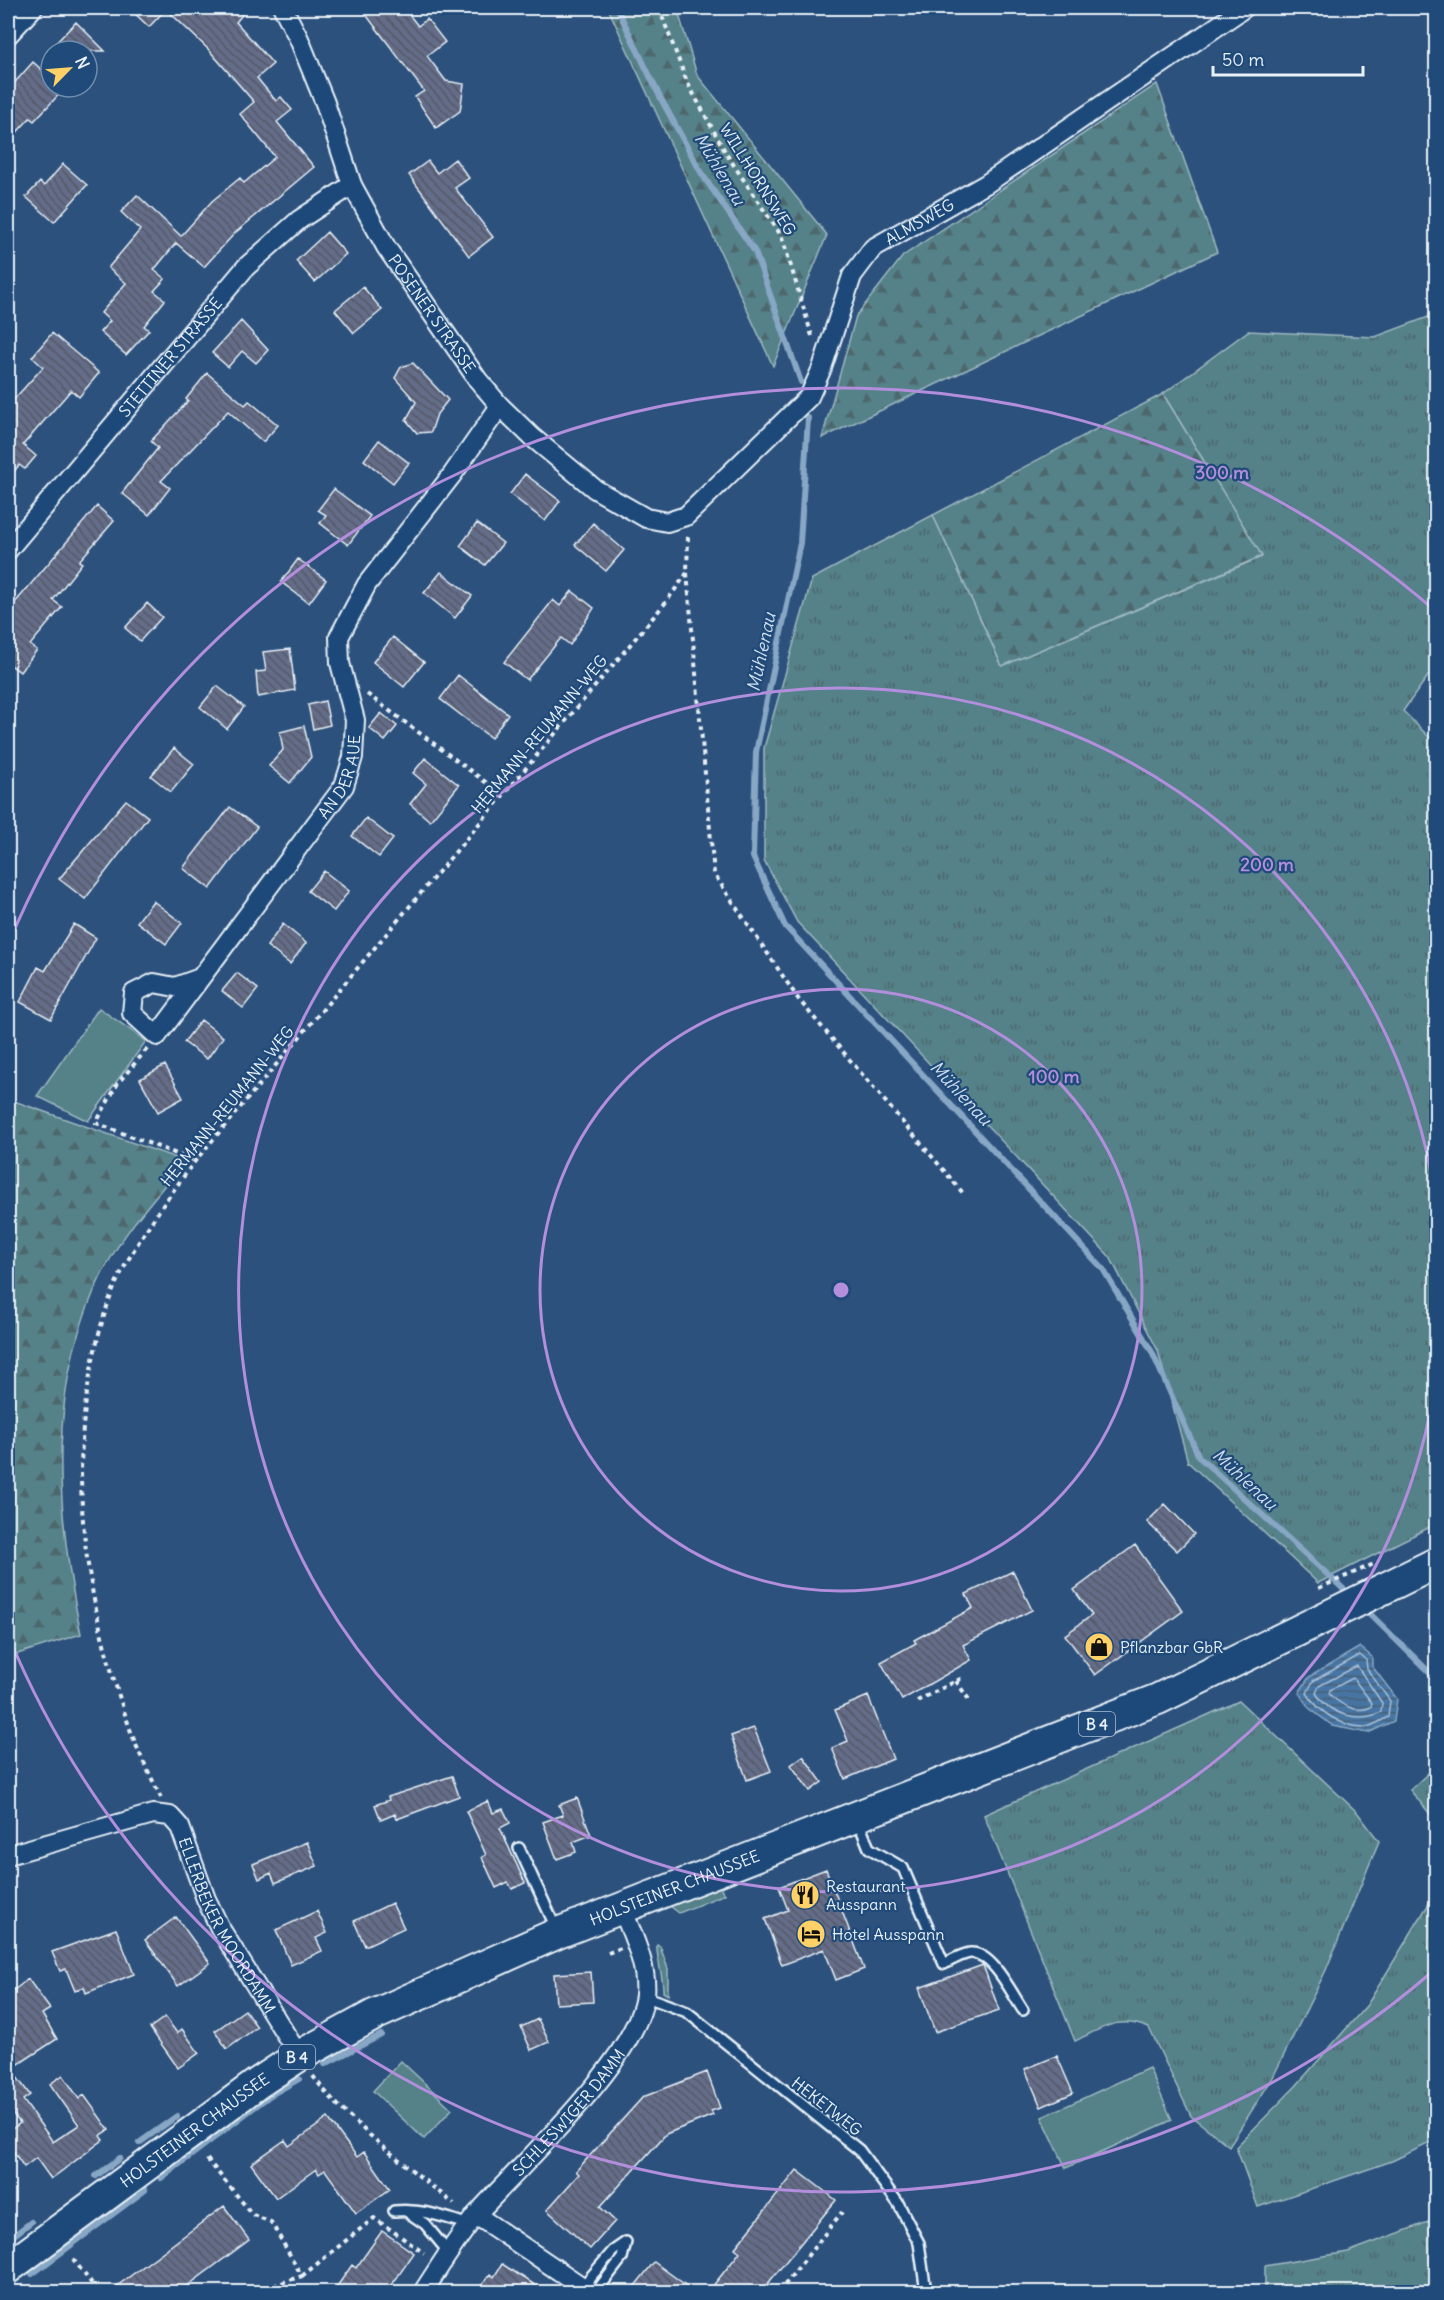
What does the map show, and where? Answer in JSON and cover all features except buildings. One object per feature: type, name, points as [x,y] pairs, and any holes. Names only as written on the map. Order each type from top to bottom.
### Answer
[{"type":"main road","name":"HOLSTEINER CHAUSSEE","points":[[8,2268],[206,2121],[299,2056],[374,2015],[558,1933],[1158,1699],[1437,1563]]},
{"type":"street","points":[[8,35],[33,8]]},
{"type":"street","name":"POSENER STRASSE","points":[[283,8],[325,103],[352,185],[386,248],[478,380],[500,406],[572,471],[618,502],[646,518],[667,522],[686,516]]},
{"type":"street","name":"ALMSWEG","points":[[686,516],[809,397],[822,368],[852,276],[873,248],[986,184],[1244,8]]},
{"type":"street","name":"STETTINER STRASSE","points":[[8,550],[246,267],[299,220],[352,185]]},
{"type":"street","name":"AN DER AUE","points":[[157,1036],[344,786],[353,757],[355,720],[340,663],[339,637],[367,584],[452,475],[500,406]]},
{"type":"street","points":[[157,1036],[132,1013],[134,993],[154,983],[175,987],[200,978]]},
{"type":"street","points":[[8,1855],[153,1814],[170,1816]]},
{"type":"street","name":"ELLERBEKER MOORDAMM","points":[[170,1816],[180,1827],[206,1899],[220,1928],[299,2056]]},
{"type":"street","name":"SCHLESWIGER DAMM","points":[[423,2292],[472,2220],[588,2092],[619,2054],[635,2028],[645,1996],[642,1962],[622,1908]]},
{"type":"street","points":[[472,2220],[589,2291]]},
{"type":"lane","points":[[856,1816],[869,1848],[903,1868],[944,1964],[969,1953],[981,1954],[991,1962],[1023,2010]]},
{"type":"lane","points":[[519,1848],[558,1933]]},
{"type":"lane","name":"HEKETWEG","points":[[645,1996],[687,2012],[859,2150],[898,2203],[919,2243],[926,2292]]},
{"type":"lane","points":[[449,2253],[425,2224],[399,2211],[425,2211],[472,2220]]},
{"type":"lane","points":[[626,2242],[622,2258],[589,2291],[613,2251],[626,2242]]},
{"type":"path","name":"WILLHORNSWEG","points":[[659,8],[687,82],[727,155],[782,237],[822,368]]},
{"type":"path","points":[[686,516],[687,573],[714,874],[799,1000],[963,1193]]},
{"type":"path","name":"HERMANN-REUMANN-WEG","points":[[170,1816],[128,1725],[100,1630],[88,1575],[81,1511],[79,1463],[86,1393],[97,1338],[117,1281],[150,1221],[195,1161],[666,602],[687,573]]},
{"type":"path","points":[[345,684],[365,693],[503,795]]},
{"type":"path","points":[[157,1036],[117,1083],[96,1124],[195,1161]]},
{"type":"path","points":[[1319,1588],[1354,1572]]},
{"type":"path","points":[[917,1701],[962,1678]]},
{"type":"path","points":[[956,1681],[970,1701]]},
{"type":"path","points":[[299,2056],[322,2088],[378,2142],[458,2209]]},
{"type":"path","points":[[207,2159],[253,2215],[271,2222],[302,2276]]},
{"type":"path","points":[[778,2292],[842,2212]]},
{"type":"path","points":[[254,2292],[302,2276],[374,2218],[424,2253]]},
{"type":"path","points":[[73,2259],[98,2292]]},
{"type":"green space","points":[[608,8],[677,8],[697,75],[827,235],[773,366]]},
{"type":"green space","points":[[1157,84],[1217,252],[822,438],[856,316],[903,256]]},
{"type":"green space","points":[[1436,314],[1436,665],[1403,711],[1436,744],[1436,1524],[1318,1583],[1188,1462],[1158,1351],[1110,1257],[797,922],[764,860],[764,748],[812,579],[933,515],[1002,666],[1262,557],[1163,394],[1248,331],[1375,337]]},
{"type":"green space","points":[[1163,394],[1262,556],[1002,666],[933,515]]},
{"type":"green space","points":[[99,1008],[146,1041],[88,1121],[37,1096]]},
{"type":"green space","points":[[8,1099],[185,1161],[142,1213],[112,1255],[85,1313],[72,1358],[64,1404],[61,1450],[62,1496],[72,1589],[81,1634],[8,1657]]},
{"type":"green space","points":[[1239,1701],[1357,1812],[1379,1841],[1326,1970],[1272,2079],[1229,2146],[1191,2116],[1149,2028],[1138,2024],[1120,2023],[1102,2028],[1075,2041],[984,1815]]},
{"type":"green space","points":[[1436,1766],[1436,1821],[1410,1790]]},
{"type":"green space","points":[[719,1886],[725,1894],[679,1913],[670,1906]]},
{"type":"green space","points":[[1436,1892],[1436,2140],[1392,2161],[1258,2207],[1236,2147],[1296,2086],[1367,2005]]},
{"type":"green space","points":[[657,1945],[660,1946],[668,1969],[668,1995],[663,1992]]},
{"type":"green space","points":[[401,2061],[452,2109],[424,2139],[373,2091]]},
{"type":"green space","points":[[1149,2068],[1172,2120],[1066,2168],[1042,2117]]},
{"type":"green space","points":[[1436,2219],[1436,2292],[1265,2292],[1265,2266],[1348,2252]]},
{"type":"water","points":[[1360,1647],[1372,1657],[1372,1666],[1397,1699],[1394,1721],[1368,1733],[1333,1726],[1309,1708],[1299,1693],[1309,1677]]},
{"type":"waterway","name":"Mühlenau","points":[[617,8],[660,97],[702,174],[755,252],[801,382]]},
{"type":"waterway","name":"Mühlenau","points":[[808,418],[800,543],[756,752],[753,857],[785,926],[1103,1269],[1152,1352],[1199,1457],[1350,1595]]},
{"type":"waterway","name":"Mühlenau","points":[[1364,1608],[1436,1679]]},
{"type":"waterway","points":[[325,2064],[381,2035]]},
{"type":"waterway","points":[[161,2178],[269,2096],[299,2079]]},
{"type":"waterway","points":[[139,2143],[177,2116]]},
{"type":"waterway","points":[[96,2176],[120,2158]]},
{"type":"waterway","points":[[32,2274],[145,2190]]},
{"type":"waterway","points":[[8,2240],[31,2222]]},
{"type":"place","name":"Pflanzbar GbR","points":[[1099,1647]]},
{"type":"place","name":"Restaurant Ausspann","points":[[805,1895]]},
{"type":"place","name":"Hotel Ausspann","points":[[811,1934]]}]
